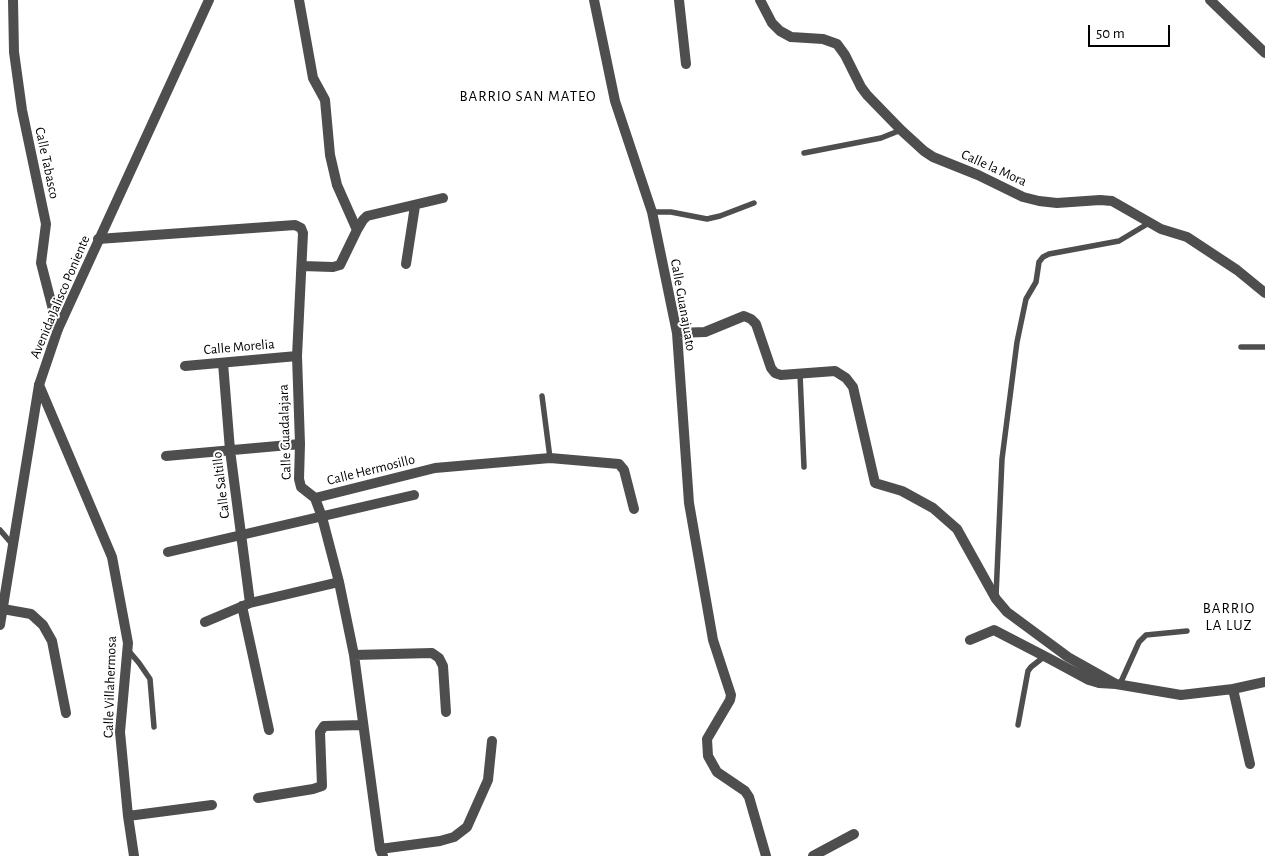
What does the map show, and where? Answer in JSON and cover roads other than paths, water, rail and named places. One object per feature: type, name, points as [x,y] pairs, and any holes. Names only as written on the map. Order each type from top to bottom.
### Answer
[{"type":"street","name":"Calle Tabasco","points":[[13,0],[14,52],[22,110],[46,224],[41,263],[58,329]]},
{"type":"street","name":"Avenida Jalisco Poniente","points":[[0,625],[39,384],[58,329],[209,0]]},
{"type":"street","points":[[299,0],[314,78],[325,100],[330,155],[337,185],[357,230]]},
{"type":"street","name":"Calle Guanajuato","points":[[594,0],[615,101],[652,212],[677,333],[689,503],[713,640],[731,695],[730,700],[707,739],[708,756],[718,772],[745,791],[749,797],[766,856]]},
{"type":"street","points":[[679,0],[686,64]]},
{"type":"street","name":"Calle la Mora","points":[[760,0],[772,23],[790,37],[823,39],[837,44],[845,55],[861,87],[900,130],[933,157],[978,175],[1023,197],[1038,201],[1057,203],[1112,201],[1161,229],[1187,237],[1237,270],[1265,293]]},
{"type":"street","points":[[1210,0],[1265,53]]},
{"type":"street","points":[[302,266],[333,267],[340,265],[362,220],[368,216],[443,198]]},
{"type":"street","points":[[406,264],[415,206]]},
{"type":"street","name":"Calle Guadalajara","points":[[98,239],[295,225],[301,228],[304,233],[297,356],[300,444],[299,479],[301,487],[314,498],[322,517],[339,582],[354,655],[362,725],[381,853]]},
{"type":"street","points":[[677,333],[705,332],[744,316],[751,318],[756,324],[771,368],[781,375],[835,371],[846,378],[853,387],[873,480],[877,484],[902,491],[933,508],[957,529],[996,599],[1007,612],[1068,657],[1118,684]]},
{"type":"street","name":"Calle Morelia","points":[[185,366],[297,356]]},
{"type":"street","name":"Calle Saltillo","points":[[224,363],[230,450],[241,536],[246,604],[269,730]]},
{"type":"street","name":"Calle Villahermosa","points":[[39,384],[112,557],[128,642],[120,732],[134,856]]},
{"type":"street","points":[[166,456],[300,444]]},
{"type":"street","name":"Calle Hermosillo","points":[[314,498],[435,468],[550,458],[619,464],[624,470],[634,509]]},
{"type":"street","points":[[168,552],[414,495]]},
{"type":"street","points":[[205,622],[246,604],[339,582]]},
{"type":"street","points":[[3,609],[31,614],[43,625],[52,641],[66,713]]},
{"type":"street","points":[[970,640],[994,630],[1089,680],[1181,695],[1233,689],[1265,682]]},
{"type":"street","points":[[354,655],[432,653],[439,658],[443,666],[446,712]]},
{"type":"street","points":[[1233,689],[1250,764]]},
{"type":"street","points":[[258,798],[322,786],[320,732],[324,726],[362,725]]},
{"type":"street","points":[[381,853],[454,837],[467,827],[488,780],[492,741]]},
{"type":"street","points":[[128,816],[212,805]]},
{"type":"street","points":[[813,856],[854,834]]},
{"type":"lane","points":[[804,153],[881,138],[900,130]]},
{"type":"lane","points":[[652,212],[670,212],[707,218],[720,216],[754,203]]},
{"type":"lane","points":[[996,599],[1003,450],[1017,342],[1026,299],[1036,282],[1040,262],[1043,257],[1049,254],[1119,241],[1149,223]]},
{"type":"lane","points":[[1241,347],[1265,348]]},
{"type":"lane","points":[[800,374],[804,467]]},
{"type":"lane","points":[[542,396],[550,458]]},
{"type":"lane","points":[[0,530],[12,544]]},
{"type":"lane","points":[[1118,684],[1136,649],[1146,635],[1187,631]]},
{"type":"lane","points":[[128,650],[150,679],[154,727]]},
{"type":"lane","points":[[1018,725],[1028,671],[1031,666],[1045,656]]},
{"type":"district","name":"BARRIO SAN MATEO","points":[[528,96]]},
{"type":"district","name":"BARRIO LA LUZ","points":[[1229,616]]}]
